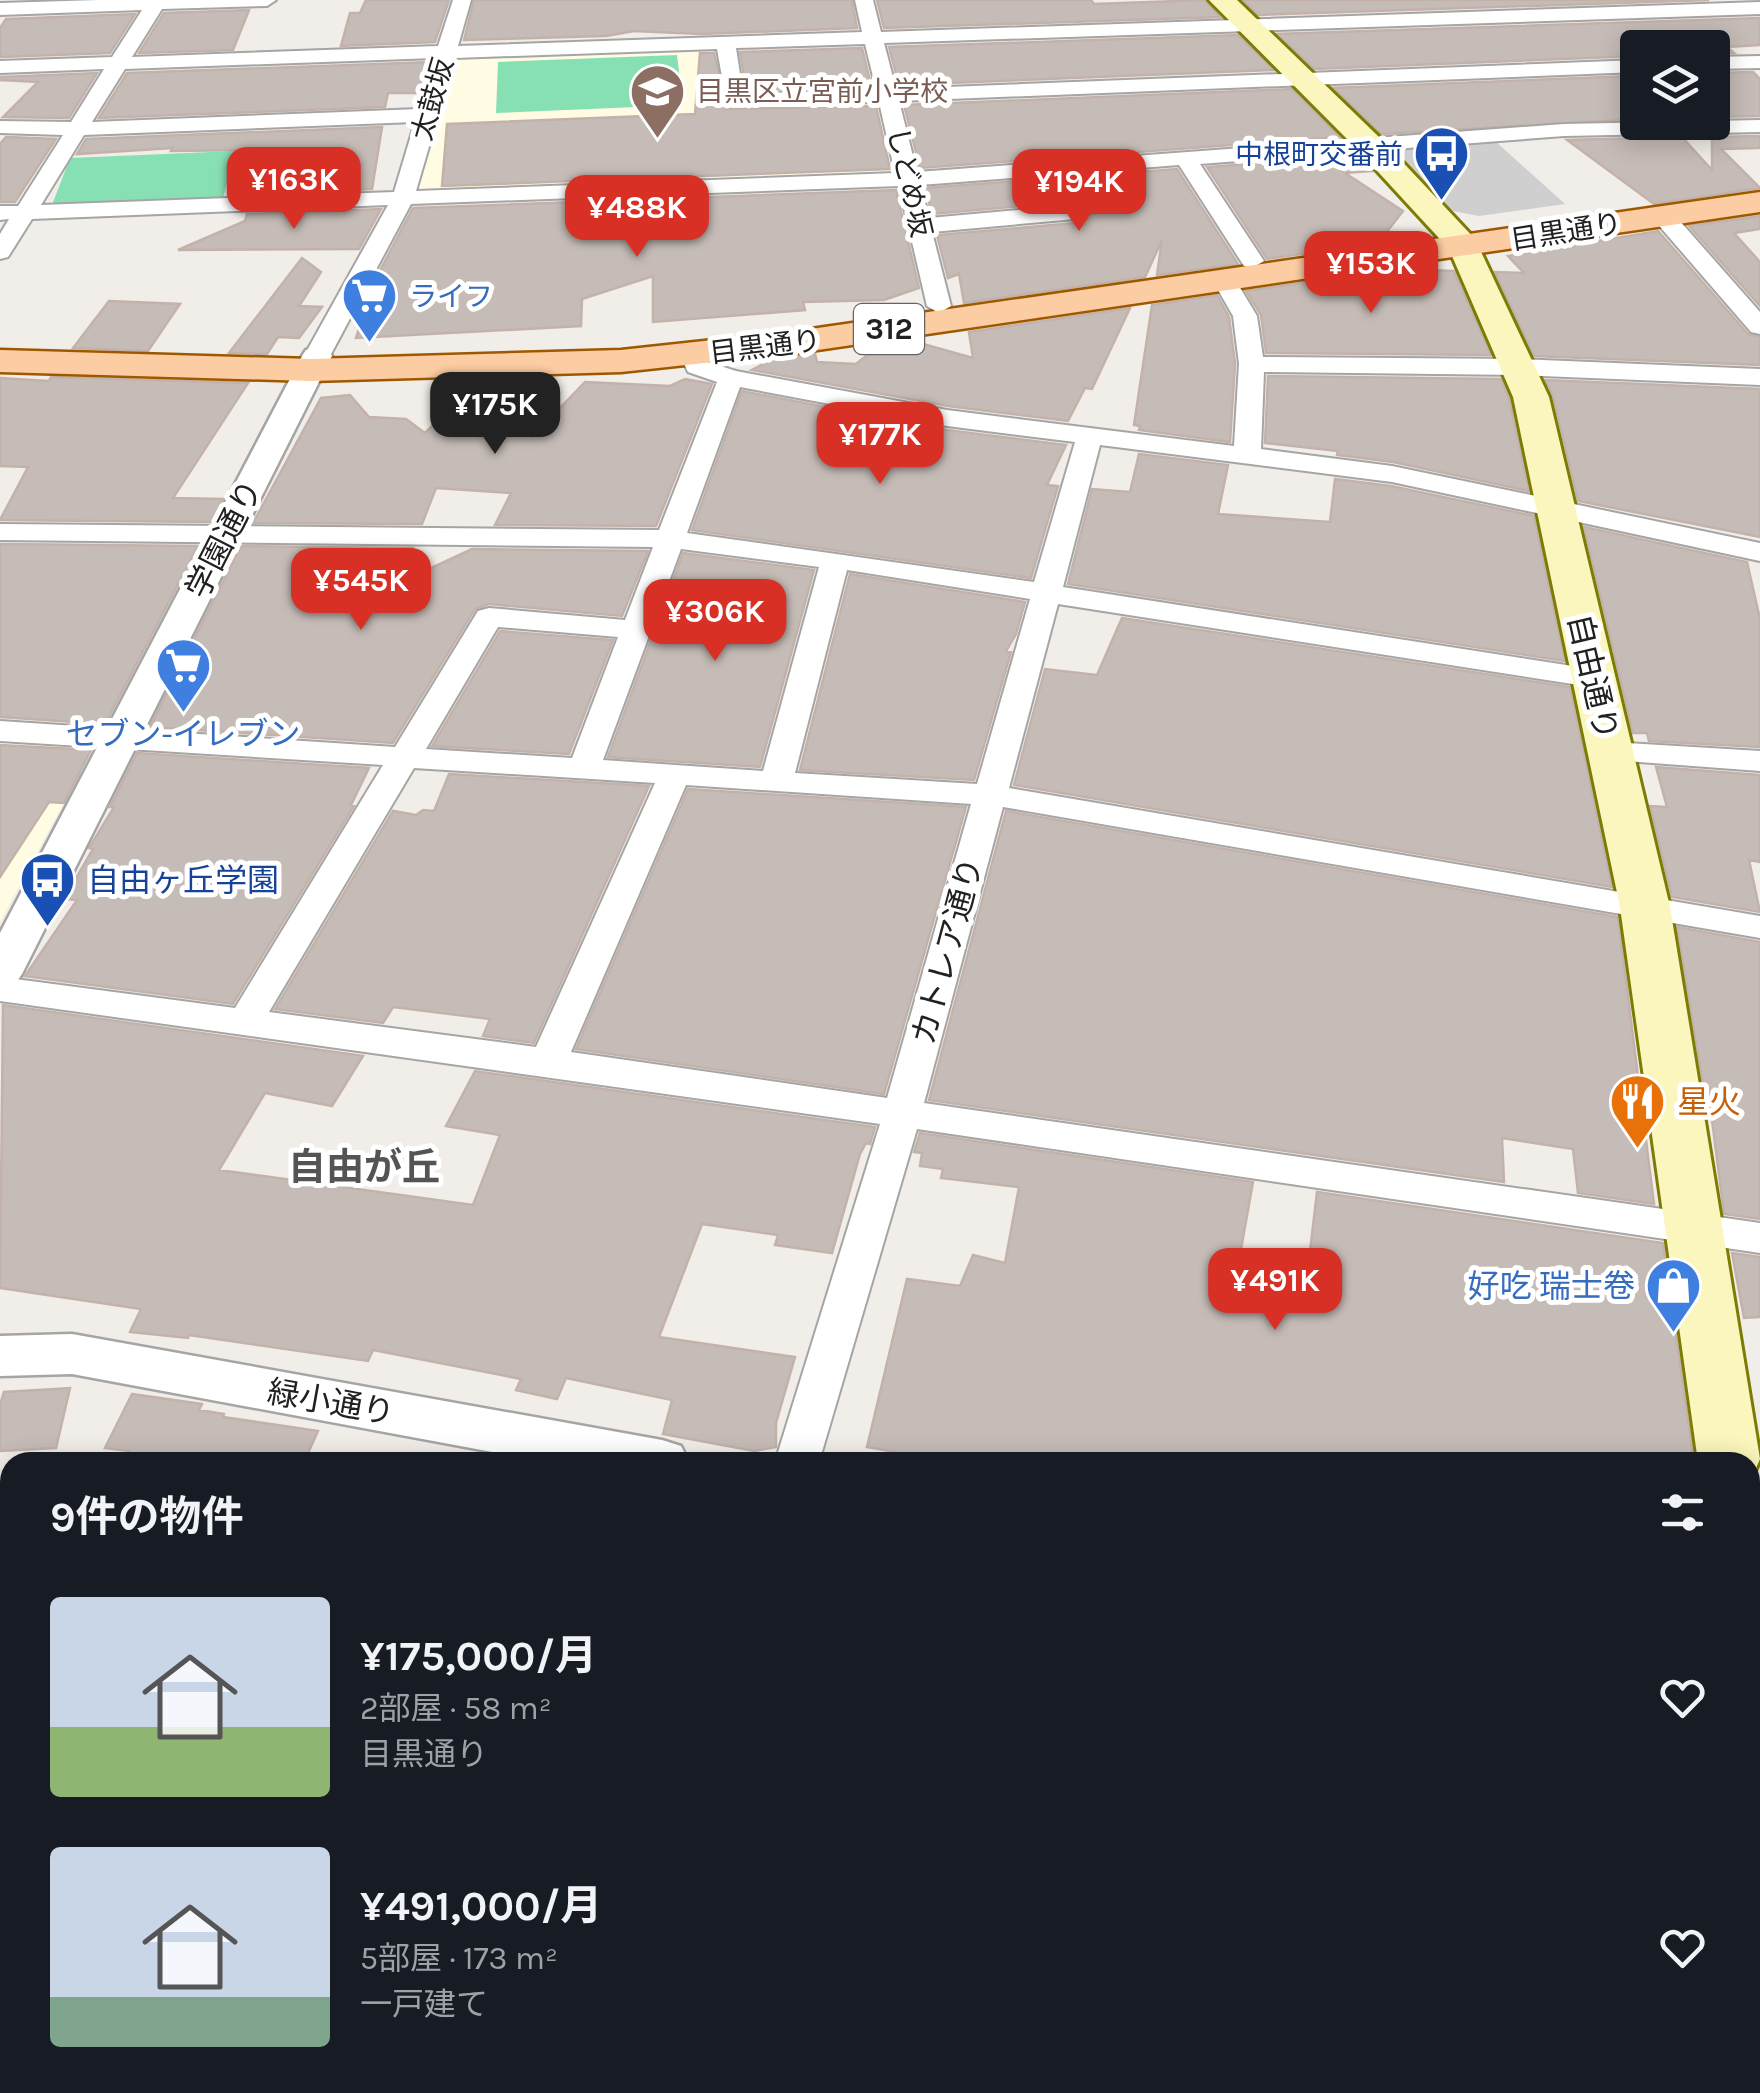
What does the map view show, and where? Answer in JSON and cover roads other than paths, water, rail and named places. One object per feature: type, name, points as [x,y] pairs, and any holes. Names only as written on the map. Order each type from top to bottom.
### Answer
[{"type":"main road","name":"自由通り","points":[[1235,13],[1368,144],[1457,239],[1531,396],[1645,908],[1727,1452]]},
{"type":"main road","name":"目黒通り","points":[[0,361],[545,366],[693,355],[1457,239],[1760,187]]},
{"type":"main road","name":"目黒通り","points":[[1457,239],[1760,202]]},
{"type":"main road","name":"目黒通り","points":[[0,347],[314,363],[615,345],[1238,271]]},
{"type":"street","points":[[0,9],[267,0]]},
{"type":"street","name":"太鼓坂","points":[[314,363],[403,198],[462,0]]},
{"type":"street","name":"しどめ坂","points":[[864,0],[938,306]]},
{"type":"street","points":[[0,68],[873,33],[1235,13],[1727,0]]},
{"type":"street","points":[[0,252],[11,213],[78,129],[157,2]]},
{"type":"street","points":[[1235,13],[1760,8]]},
{"type":"street","points":[[446,50],[726,44],[873,33]]},
{"type":"street","points":[[726,44],[734,101],[1620,67]]},
{"type":"street","points":[[0,59],[121,62]]},
{"type":"street","points":[[1730,63],[1760,62]]},
{"type":"street","points":[[0,127],[78,129],[427,115]]},
{"type":"street","points":[[11,213],[910,178],[1564,130],[1760,126]]},
{"type":"street","points":[[1185,158],[1238,271],[1252,364],[1247,455]]},
{"type":"street","points":[[921,226],[1075,212]]},
{"type":"street","points":[[1663,216],[1760,327]]},
{"type":"street","points":[[693,355],[697,367],[731,378],[947,418],[1392,474],[1760,552]]},
{"type":"street","name":"学園通り","points":[[0,974],[314,363]]},
{"type":"street","points":[[1252,364],[1520,367],[1760,377]]},
{"type":"street","points":[[584,768],[731,378]]},
{"type":"street","name":"カトレア通り","points":[[800,1452],[902,1114],[1089,438]]},
{"type":"street","points":[[0,532],[670,539],[836,560],[1592,678]]},
{"type":"street","points":[[776,782],[836,560]]},
{"type":"street","points":[[244,1023],[489,617],[638,630]]},
{"type":"street","points":[[0,731],[989,795],[1760,927]]},
{"type":"street","points":[[1610,752],[1760,761]]},
{"type":"street","points":[[548,1062],[675,774]]},
{"type":"street","points":[[0,990],[548,1062],[1760,1238]]},
{"type":"street","name":"緑小通り","points":[[0,1356],[72,1354],[607,1452]]},
{"type":"place","name":"目黒区立宮前小学校","points":[[657,140]]},
{"type":"place","name":"中根町交番前","points":[[1442,203]]},
{"type":"place","name":"ライフ","points":[[370,345]]},
{"type":"place","name":"セブン-イレブン","points":[[183,714]]},
{"type":"place","name":"自由ヶ丘学園","points":[[48,929]]},
{"type":"place","name":"星火","points":[[1638,1151]]},
{"type":"place","name":"好吃 瑞士卷","points":[[1674,1335]]},
{"type":"district","name":"自由が丘","points":[[364,1167]]}]
